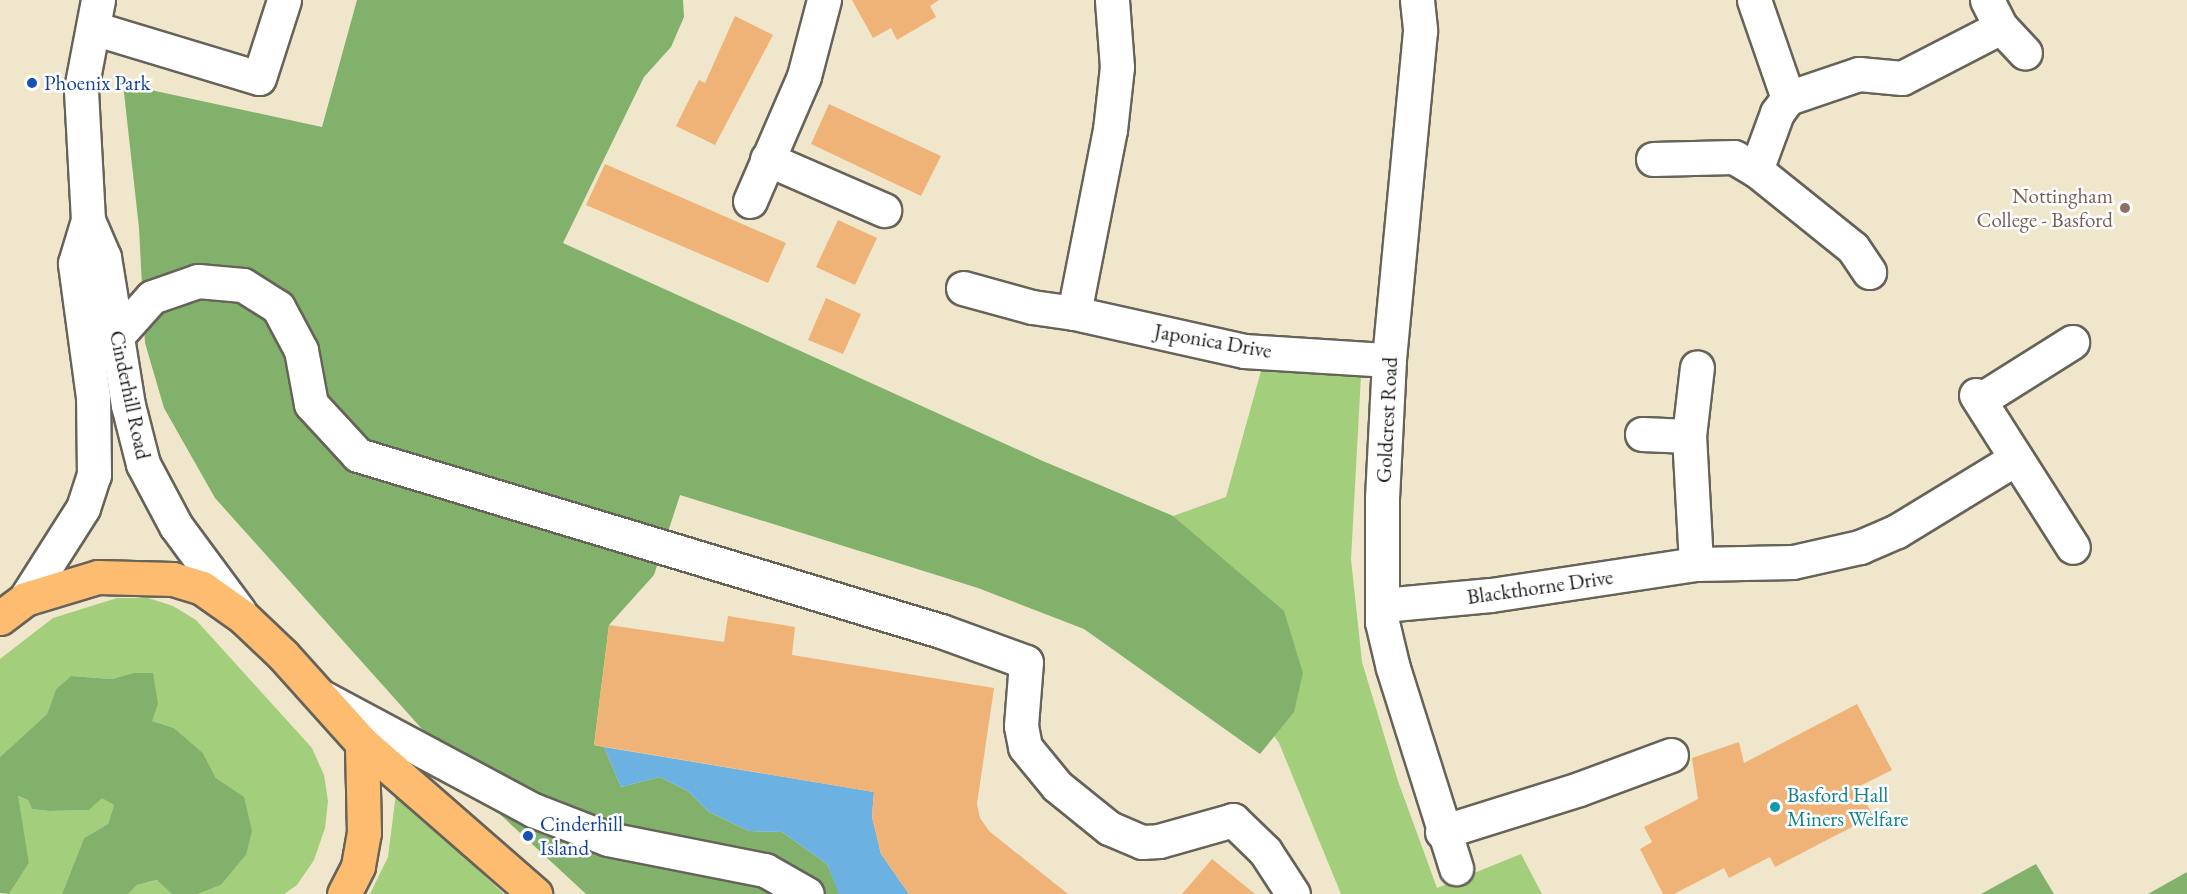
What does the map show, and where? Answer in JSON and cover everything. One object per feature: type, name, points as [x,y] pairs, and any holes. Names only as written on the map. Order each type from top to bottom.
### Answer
[{"type":"highway","points":[[12,609],[98,577],[173,579],[202,588],[243,617],[362,743],[535,894]]},
{"type":"highway","points":[[344,894],[358,866],[364,833],[362,743]]},
{"type":"street","points":[[95,14],[259,78],[284,0]]},
{"type":"street","points":[[750,201],[781,166],[824,0]]},
{"type":"street","points":[[1074,313],[1113,109],[1118,67],[1112,0]]},
{"type":"street","name":"Goldcrest Road","points":[[1417,0],[1419,43],[1389,360],[1382,498],[1382,622],[1393,668],[1442,832],[1456,868]]},
{"type":"street","points":[[1754,0],[1788,98]]},
{"type":"street","name":"Cinderhill Road","points":[[12,609],[83,508],[94,476],[93,397],[75,263],[88,220],[81,89],[95,14]]},
{"type":"street","points":[[1756,170],[1777,113],[1788,98],[1859,74],[1902,78],[1994,14],[2025,53]]},
{"type":"street","points":[[1653,159],[1706,161],[1734,157],[1756,170],[1853,248],[1869,272]]},
{"type":"street","points":[[781,166],[884,210]]},
{"type":"street","name":"Cinderhill Road","points":[[88,220],[104,257],[132,428],[143,464],[176,526],[243,617]]},
{"type":"street","points":[[117,336],[152,297],[198,281],[243,285],[278,307],[301,350],[311,404],[358,455],[941,631],[1026,662],[1021,726],[1025,747],[1057,786],[1109,828],[1142,842],[1159,841],[1233,820],[1265,851],[1293,894]]},
{"type":"street","name":"Japonica Drive","points":[[963,288],[1032,307],[1074,313],[1244,351],[1389,360]]},
{"type":"street","points":[[2072,342],[1978,397],[2014,459],[2073,547]]},
{"type":"street","points":[[1696,564],[1689,436],[1697,367]]},
{"type":"street","points":[[1642,434],[1689,436]]},
{"type":"street","name":"Blackthorne Drive","points":[[1383,605],[1491,595],[1696,564],[1793,562],[1860,547],[1897,531],[2014,459]]},
{"type":"street","points":[[317,694],[533,810],[608,839],[765,870],[807,894]]},
{"type":"street","points":[[1442,832],[1671,755]]},
{"type":"green space","points":[[357,0],[683,0],[684,17],[671,47],[644,77],[563,243],[1045,462],[1173,516],[1284,611],[1303,673],[1294,712],[1260,754],[1084,629],[978,588],[680,495],[654,575],[609,625],[594,745],[604,747],[621,787],[660,777],[688,791],[709,812],[749,831],[782,832],[827,864],[840,894],[586,894],[491,806],[215,498],[164,408],[145,343],[139,228],[123,84],[322,127]]},
{"type":"green space","points":[[1261,371],[1361,376],[1351,559],[1362,662],[1398,781],[1437,888],[1521,854],[1542,894],[1341,894],[1279,743],[1252,705],[1045,462],[1173,516],[1226,497]]},
{"type":"green space","points":[[117,598],[148,598],[173,606],[196,620],[312,748],[324,775],[328,801],[325,828],[314,860],[297,885],[284,894],[198,894],[221,885],[246,855],[243,797],[216,778],[203,753],[174,728],[152,721],[133,673],[112,679],[71,676],[56,689],[47,714],[0,757],[0,659],[53,618]]},
{"type":"green space","points":[[133,673],[153,673],[158,704],[152,721],[174,728],[203,753],[216,778],[244,797],[252,831],[246,855],[221,885],[198,894],[172,894],[157,880],[137,885],[128,894],[62,894],[84,838],[108,824],[114,805],[102,798],[89,810],[49,811],[32,809],[28,800],[18,796],[29,863],[9,894],[0,893],[0,757],[47,714],[56,689],[71,676],[112,679]]},
{"type":"green space","points":[[396,793],[504,894],[370,894],[388,857]]},
{"type":"green space","points":[[17,796],[28,800],[32,809],[49,811],[89,810],[102,797],[114,805],[108,824],[84,838],[62,894],[9,894],[29,863]]},
{"type":"green space","points":[[2036,864],[2054,894],[1981,894]]},
{"type":"green space","points":[[2187,872],[2187,894],[2148,894]]},
{"type":"green space","points":[[158,880],[172,894],[128,894],[137,885]]},
{"type":"water","points":[[604,747],[874,792],[872,817],[881,854],[909,894],[839,894],[827,864],[782,832],[749,831],[709,812],[688,791],[660,777],[621,787]]},
{"type":"building","points":[[852,0],[939,0],[930,6],[936,17],[897,40],[891,28],[873,38]]},
{"type":"building","points":[[735,16],[773,35],[715,145],[676,126],[699,80],[705,83]]},
{"type":"building","points":[[829,104],[941,156],[921,196],[811,144]]},
{"type":"building","points":[[605,164],[786,243],[768,283],[586,205]]},
{"type":"building","points":[[838,220],[877,238],[855,285],[816,267]]},
{"type":"building","points":[[826,298],[861,314],[843,354],[808,340]]},
{"type":"building","points":[[728,616],[795,627],[792,655],[994,688],[977,804],[980,818],[989,831],[1068,894],[909,894],[881,854],[872,817],[874,792],[594,745],[609,625],[724,642]]},
{"type":"building","name":"Basford Hall Miners Welfare","points":[[1857,704],[1892,770],[1858,787],[1873,816],[1775,867],[1770,857],[1729,878],[1724,868],[1674,894],[1663,894],[1640,849],[1652,842],[1644,827],[1698,799],[1692,758],[1739,742],[1744,763]]},
{"type":"building","points":[[1212,859],[1255,894],[1182,894]]},
{"type":"place","name":"Phoenix Park","points":[[32,83]]},
{"type":"place","name":"Nottingham College - Basford","points":[[2125,208]]},
{"type":"place","name":"Basford Hall Miners Welfare","points":[[1775,807]]},
{"type":"place","name":"Cinderhill Island","points":[[528,836]]}]
